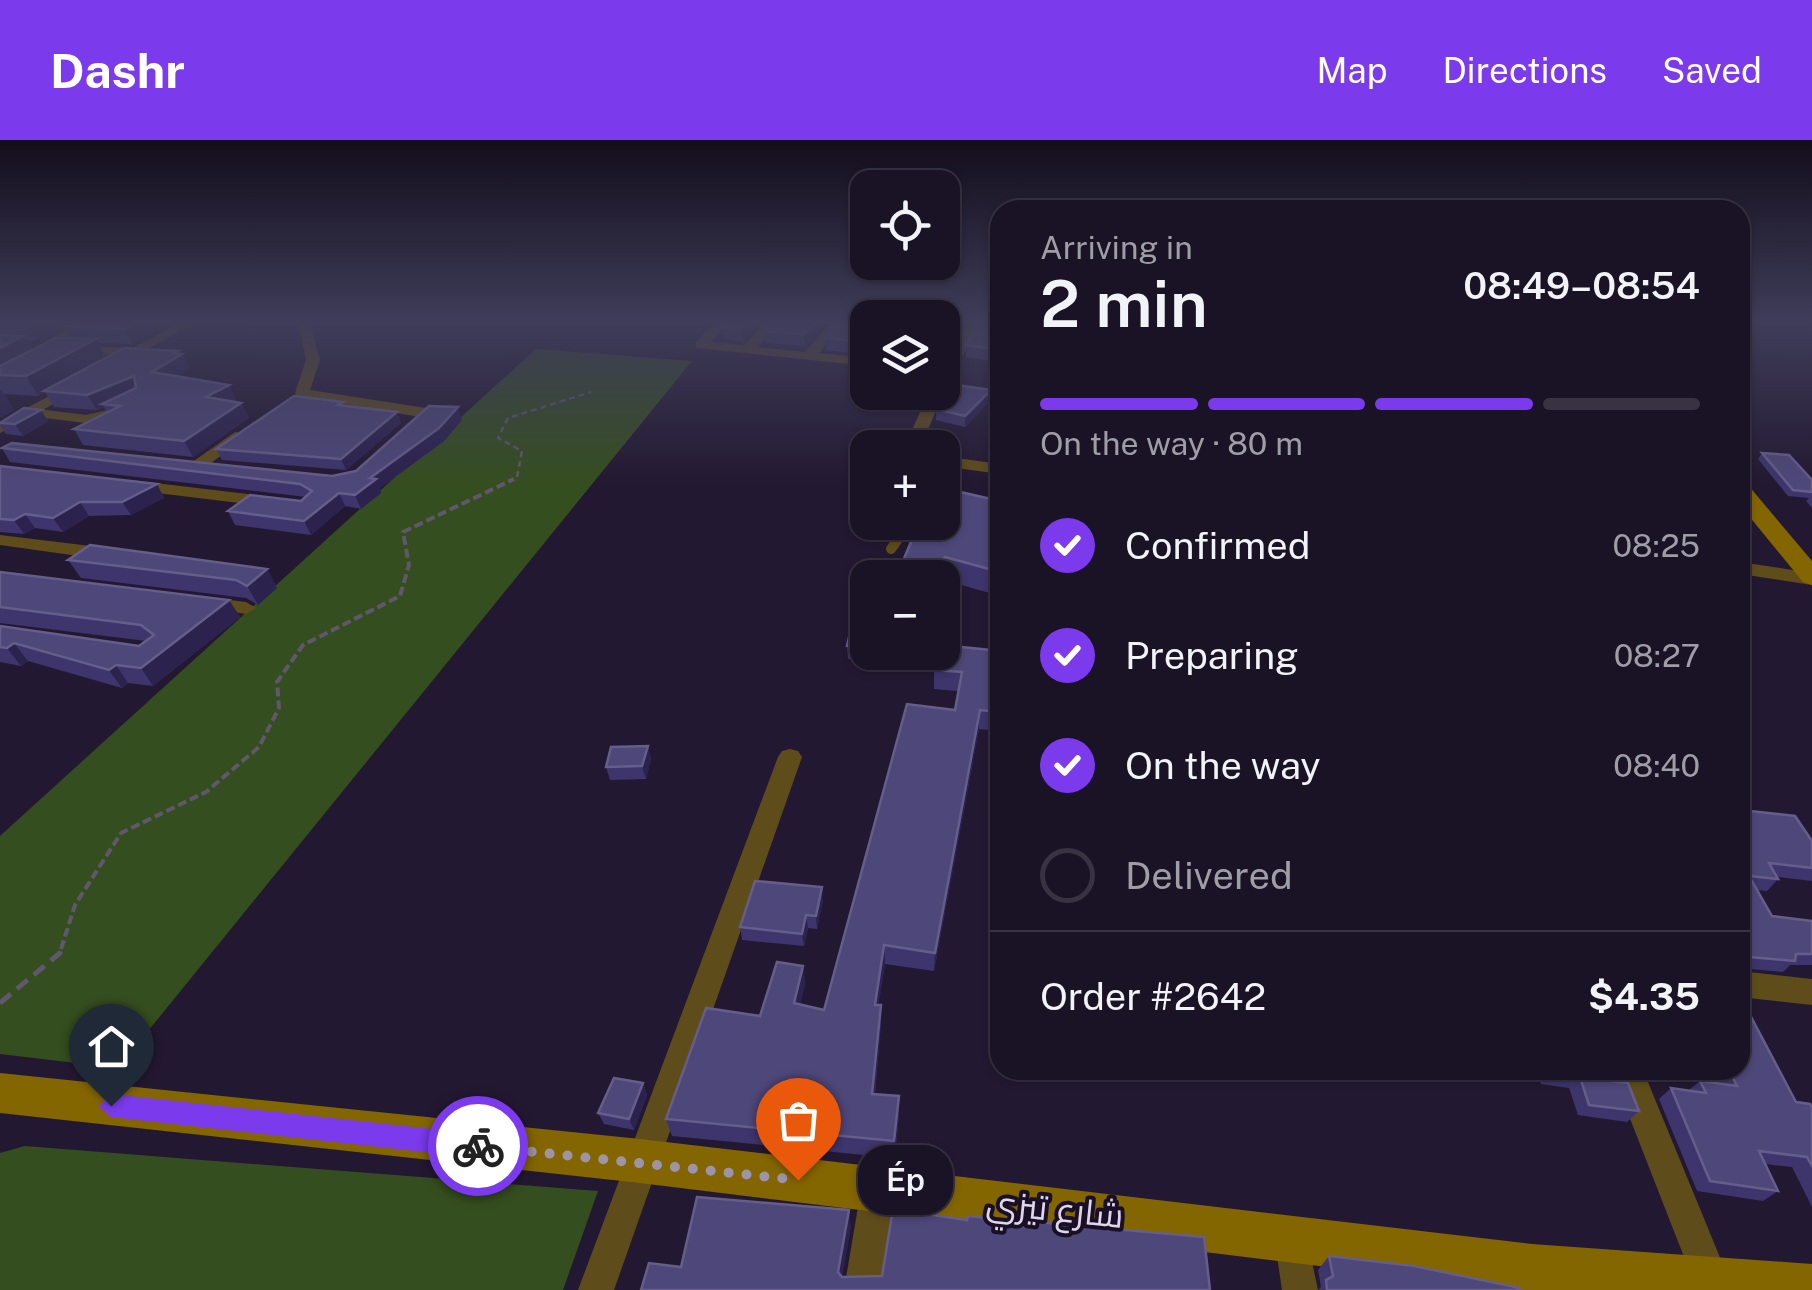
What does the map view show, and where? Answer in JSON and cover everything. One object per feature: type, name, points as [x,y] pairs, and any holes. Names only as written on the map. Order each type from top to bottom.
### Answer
[{"type":"street","points":[[286,404],[302,393],[307,377]]},
{"type":"street","points":[[0,428],[90,378]]},
{"type":"street","points":[[302,393],[426,413],[413,424]]},
{"type":"street","points":[[14,402],[35,408]]},
{"type":"street","points":[[194,468],[256,425]]},
{"type":"street","points":[[174,466],[230,472]]},
{"type":"street","points":[[960,467],[990,468]]},
{"type":"street","points":[[114,483],[286,504]]},
{"type":"street","points":[[1750,502],[1812,578]]},
{"type":"street","points":[[0,540],[107,554]]},
{"type":"street","points":[[1750,569],[1812,578]]},
{"type":"street","points":[[190,601],[246,608]]},
{"type":"street","points":[[596,1290],[640,1160],[790,757]]},
{"type":"street","points":[[1750,985],[1812,992]]},
{"type":"street","points":[[1631,1080],[1710,1278]]},
{"type":"street","name":"شارع تيزي","points":[[0,1093],[640,1160],[1292,1236],[1536,1279],[1710,1278],[1812,1288]]},
{"type":"street","points":[[862,1290],[878,1189]]},
{"type":"street","points":[[1292,1236],[1300,1290]]},
{"type":"lane","points":[[35,408],[86,419],[122,407]]},
{"type":"lane","points":[[892,549],[898,540]]},
{"type":"path","points":[[0,1004],[60,954],[75,905],[120,833],[206,792],[259,747],[279,708],[277,682],[303,646],[400,596],[408,565],[404,532],[517,476],[522,451],[498,438],[508,418],[592,392]]},
{"type":"green space","points":[[506,377],[679,377],[118,1068],[0,1054],[0,836]]},
{"type":"green space","points":[[25,1146],[598,1191],[563,1290],[0,1290],[0,1153]]},
{"type":"building","points":[[71,377],[132,377],[87,395],[44,391]]},
{"type":"building","points":[[134,377],[180,377],[229,385],[206,397],[241,403],[184,441],[74,429],[120,406],[102,404],[136,388]]},
{"type":"building","points":[[960,385],[990,390],[990,391],[965,416],[940,410],[960,410]]},
{"type":"building","points":[[294,396],[397,412],[341,459],[216,449]]},
{"type":"building","points":[[429,406],[458,407],[439,428],[370,478],[376,479],[355,495],[339,493],[304,521],[228,511],[250,495],[301,501],[312,491],[300,484],[2,448],[12,443],[332,476],[356,471]]},
{"type":"building","points":[[24,408],[41,410],[15,424],[0,423]]},
{"type":"building","points":[[1762,453],[1789,455],[1812,480],[1812,492],[1793,490]]},
{"type":"building","points":[[0,466],[157,484],[122,502],[80,502],[53,518],[25,514],[14,520],[0,519]]},
{"type":"building","points":[[960,492],[990,499],[990,569],[945,557],[903,560],[911,542],[960,540]]},
{"type":"building","points":[[90,545],[267,569],[247,586],[236,580],[68,560]]},
{"type":"building","points":[[0,572],[229,600],[141,668],[116,665],[109,670],[14,643],[0,647],[0,626],[139,646],[154,635],[141,625],[0,607]]},
{"type":"building","points":[[960,647],[990,650],[990,711],[980,710],[935,953],[884,945],[875,1005],[881,1005],[872,1094],[899,1096],[894,1141],[666,1119],[706,1008],[760,1016],[777,962],[803,966],[794,1003],[824,1010],[907,704],[955,710],[962,672],[934,670],[960,670]]},
{"type":"building","points":[[648,746],[642,766],[606,767],[611,747]]},
{"type":"building","points":[[1750,811],[1795,816],[1812,841],[1812,868],[1769,863],[1778,879],[1750,876]]},
{"type":"building","points":[[1750,878],[1772,916],[1812,921],[1812,954],[1796,954],[1795,961],[1750,957]]},
{"type":"building","points":[[755,881],[822,887],[816,916],[806,915],[802,934],[740,927]]},
{"type":"building","points":[[1750,1015],[1796,1102],[1810,1104],[1812,1108],[1812,1166],[1807,1157],[1759,1151],[1778,1191],[1710,1181],[1671,1088],[1706,1093],[1700,1081],[1737,1086],[1734,1080],[1750,1080]]},
{"type":"building","points":[[614,1078],[643,1083],[629,1119],[598,1113]]},
{"type":"building","points":[[1581,1080],[1604,1080],[1628,1083],[1639,1111],[1589,1105]]},
{"type":"building","points":[[697,1197],[849,1210],[838,1272],[842,1277],[882,1276],[893,1209],[967,1220],[968,1216],[1204,1237],[1210,1290],[641,1290],[649,1263],[681,1267]]},
{"type":"building","points":[[1329,1256],[1414,1266],[1520,1290],[1327,1290],[1326,1280],[1333,1276]]},
{"type":"way so far","points":[[478,1146],[640,1160],[798,1180]]},
{"type":"place","name":"Ép","points":[[798,1180]]},
{"type":"route","points":[[111,1106],[478,1146]]}]
